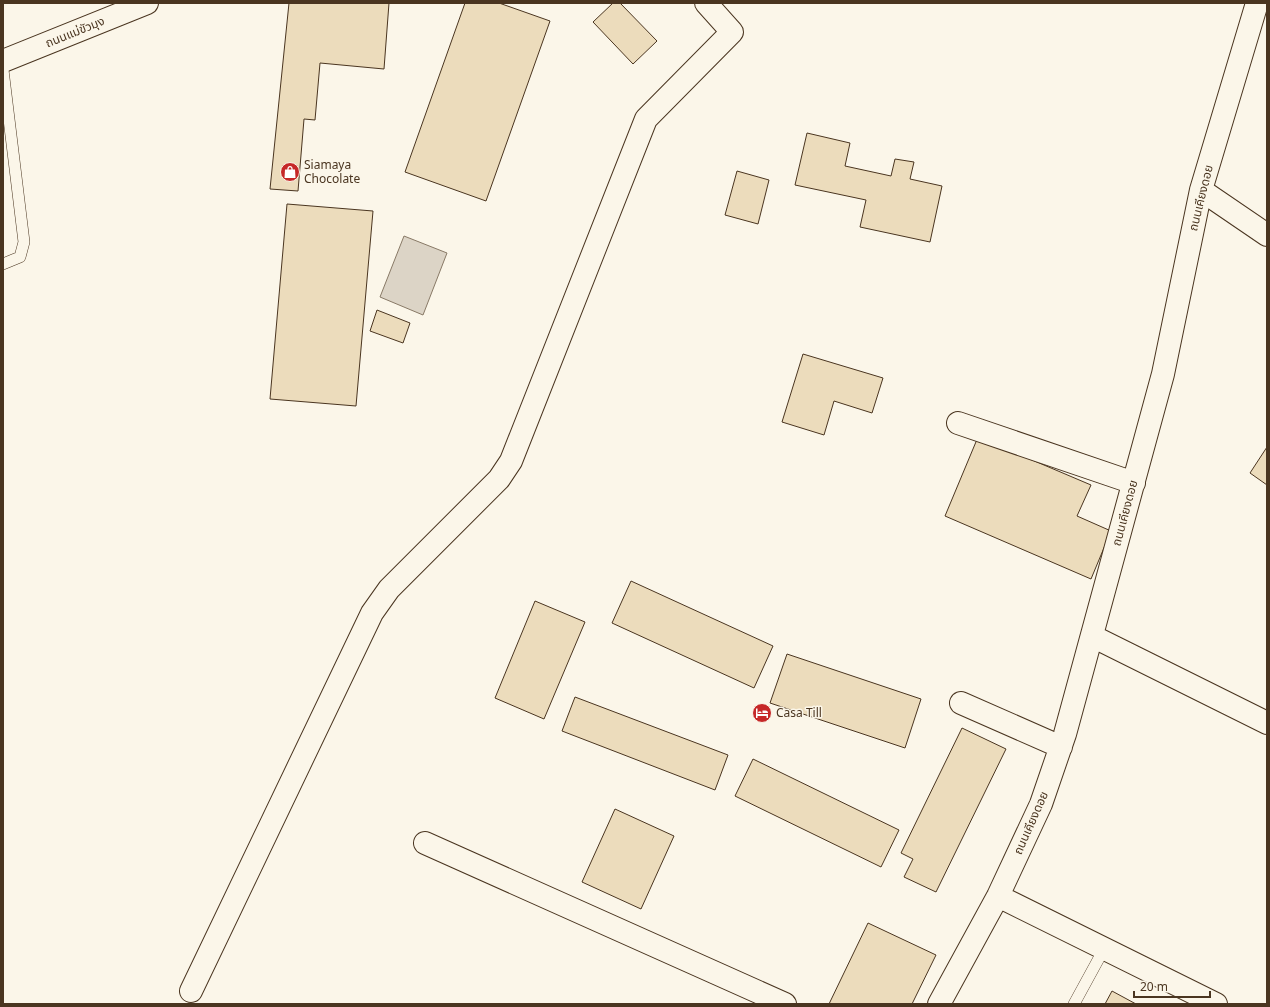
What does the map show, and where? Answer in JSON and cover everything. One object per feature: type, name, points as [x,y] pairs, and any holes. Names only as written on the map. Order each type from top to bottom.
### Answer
[{"type":"street","name":"ถนนแม่ขัวมุง","points":[[3,61],[147,3]]},
{"type":"street","points":[[191,990],[372,613],[388,589],[499,480],[511,461],[646,119],[732,32],[706,3]]},
{"type":"street","name":"ถนนเคียงดอย","points":[[939,1004],[998,896],[1041,804],[1061,747],[1163,374],[1201,190],[1258,3]]},
{"type":"street","points":[[1201,190],[1267,235]]},
{"type":"street","points":[[958,423],[1134,483]]},
{"type":"street","points":[[1092,636],[1267,723]]},
{"type":"street","points":[[961,703],[1061,747]]},
{"type":"street","points":[[426,843],[785,1004]]},
{"type":"street","points":[[998,896],[1216,1004]]},
{"type":"lane","points":[[3,70],[24,242],[20,257],[3,264]]},
{"type":"lane","points":[[1074,1004],[1104,949]]},
{"type":"shaded area","points":[[404,236],[447,253],[423,315],[380,297]]},
{"type":"building","points":[[289,3],[389,3],[384,69],[320,63],[315,120],[304,119],[298,191],[270,189]]},
{"type":"building","points":[[465,3],[499,3],[550,21],[486,201],[405,172]]},
{"type":"building","points":[[613,3],[620,3],[657,41],[633,64],[593,22]]},
{"type":"building","points":[[807,133],[850,143],[845,166],[891,176],[895,159],[914,162],[910,179],[942,186],[930,242],[860,227],[866,200],[795,185]]},
{"type":"building","points":[[737,171],[769,180],[758,224],[725,215]]},
{"type":"building","points":[[287,204],[373,211],[356,406],[270,399]]},
{"type":"building","points":[[377,310],[410,323],[403,343],[370,331]]},
{"type":"building","points":[[803,354],[883,378],[872,413],[834,401],[824,435],[782,422]]},
{"type":"building","points":[[978,437],[1091,485],[1077,516],[1111,531],[1091,579],[945,516]]},
{"type":"building","points":[[1267,447],[1267,485],[1250,473]]},
{"type":"building","points":[[631,581],[773,646],[754,688],[612,623]]},
{"type":"building","points":[[535,601],[585,622],[544,719],[495,698]]},
{"type":"building","points":[[787,654],[921,699],[905,748],[770,703]]},
{"type":"building","points":[[575,697],[728,755],[715,790],[562,731]]},
{"type":"building","points":[[962,728],[1006,749],[936,892],[904,877],[913,859],[901,853]]},
{"type":"building","points":[[753,759],[899,830],[881,867],[735,796]]},
{"type":"building","points":[[615,809],[674,836],[641,909],[582,882]]},
{"type":"building","points":[[868,923],[936,955],[912,1004],[829,1004]]},
{"type":"building","points":[[1112,991],[1136,1004],[1105,1004]]},
{"type":"place","name":"Siamaya Chocolate","points":[[290,172]]},
{"type":"place","name":"Casa Till","points":[[762,713]]}]
